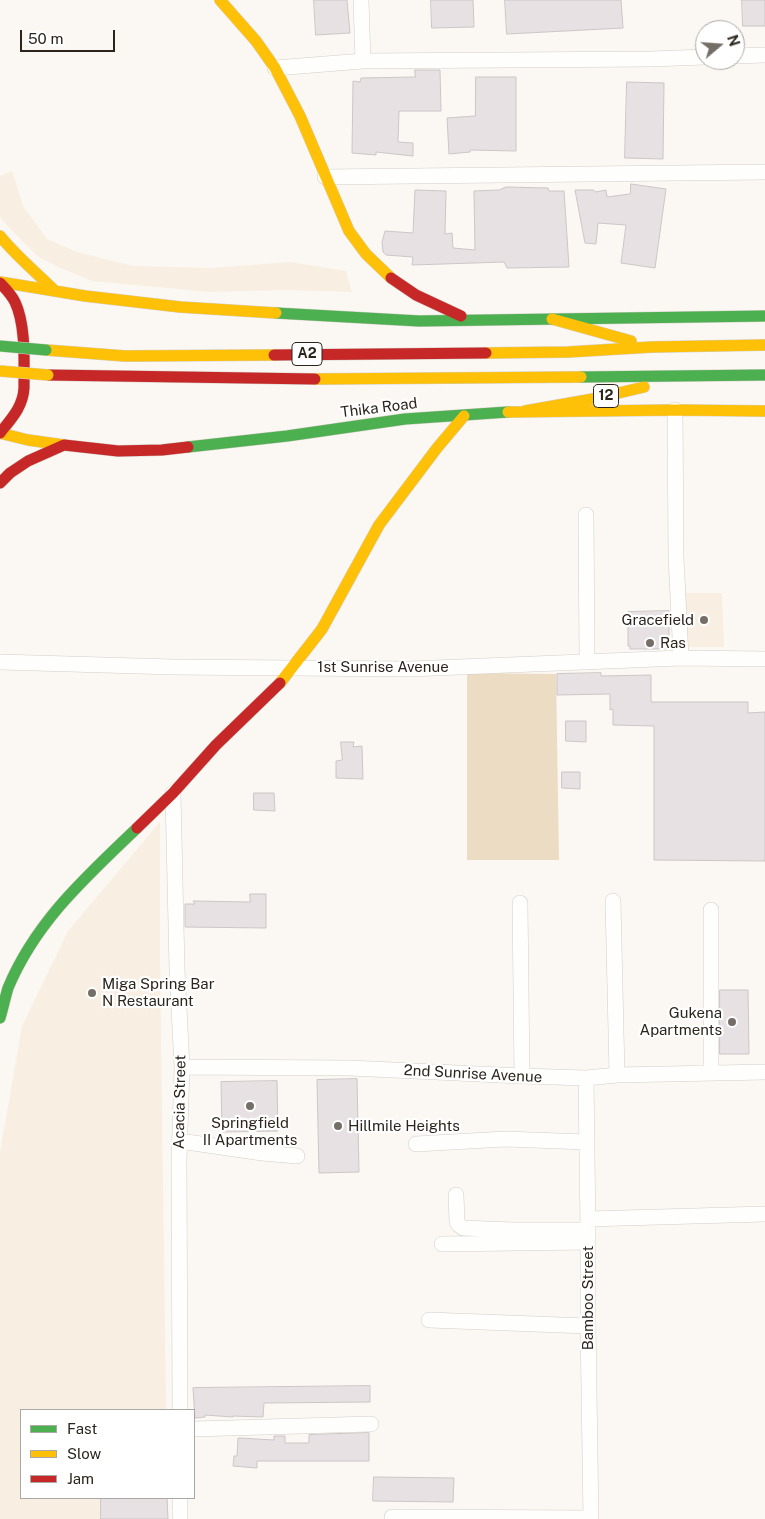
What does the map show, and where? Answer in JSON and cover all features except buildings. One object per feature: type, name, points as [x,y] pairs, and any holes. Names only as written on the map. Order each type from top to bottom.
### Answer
[{"type":"main road","points":[[220,0],[275,68],[298,112],[353,239],[376,266],[406,289],[422,299],[470,320]]},
{"type":"main road","points":[[0,236],[11,250],[55,291]]},
{"type":"main road","points":[[0,283],[180,307],[256,313],[419,321],[765,316]]},
{"type":"main road","points":[[0,283],[8,290],[18,309],[22,327],[24,392],[17,410],[0,433]]},
{"type":"main road","points":[[552,319],[652,347]]},
{"type":"main road","name":"A2","points":[[0,346],[125,356],[568,352],[652,347],[765,344]]},
{"type":"main road","name":"Thika Road","points":[[0,371],[48,375],[311,379],[765,375]]},
{"type":"main road","name":"12","points":[[525,411],[593,399],[686,376]]},
{"type":"main road","name":"Thika Road","points":[[0,433],[28,440],[118,451],[162,450],[287,436],[405,419],[525,411],[765,411]]},
{"type":"main road","points":[[0,1018],[8,988],[33,940],[69,894],[173,793],[216,745],[277,687],[294,667],[322,629],[379,524],[464,416]]},
{"type":"main road","points":[[0,483],[10,473],[28,461],[64,445]]},
{"type":"street","points":[[361,0],[362,61]]},
{"type":"street","points":[[745,56],[765,55]]},
{"type":"street","points":[[275,68],[362,61],[695,57]]},
{"type":"street","points":[[325,177],[765,172]]},
{"type":"street","points":[[674,410],[676,557],[681,658]]},
{"type":"street","points":[[586,515],[587,662]]},
{"type":"street","name":"1st Sunrise Avenue","points":[[0,662],[173,667],[410,669],[681,658],[765,659]]},
{"type":"street","name":"Acacia Street","points":[[173,793],[177,969],[182,1067],[180,1141],[180,1409]]},
{"type":"street","points":[[612,901],[616,1075]]},
{"type":"street","points":[[520,903],[522,1076]]},
{"type":"street","points":[[710,1073],[711,910]]},
{"type":"street","name":"2nd Sunrise Avenue","points":[[182,1067],[350,1068],[586,1078],[616,1075],[765,1072]]},
{"type":"street","name":"Bamboo Street","points":[[586,1078],[591,1518]]},
{"type":"street","points":[[416,1144],[505,1139],[587,1142]]},
{"type":"street","points":[[180,1141],[297,1156]]},
{"type":"street","points":[[456,1195],[457,1222],[463,1228],[588,1230]]},
{"type":"street","points":[[442,1244],[765,1214]]},
{"type":"street","points":[[429,1320],[588,1326]]},
{"type":"street","points":[[195,1429],[371,1424]]},
{"type":"street","points":[[180,1499],[180,1519]]},
{"type":"street","points":[[392,1517],[591,1518]]},
{"type":"shaded area","points":[[12,171],[23,206],[47,239],[77,252],[133,266],[211,268],[290,262],[346,271],[352,292],[287,290],[210,292],[92,281],[37,256],[2,220],[0,216],[0,176]]},
{"type":"shaded area","name":"Gracefield","points":[[684,593],[722,593],[724,647],[685,647]]},
{"type":"shaded area","points":[[467,673],[556,674],[559,860],[467,860]]},
{"type":"shaded area","points":[[160,822],[166,1409],[20,1409],[20,1499],[168,1499],[168,1519],[0,1519],[0,1152],[22,1026],[68,931]]},
{"type":"traffic: fast","points":[[276,313],[419,321],[765,316]]},
{"type":"traffic: fast","points":[[0,346],[46,350]]},
{"type":"traffic: fast","points":[[581,377],[765,375]]},
{"type":"traffic: fast","points":[[188,447],[287,436],[405,419],[508,412]]},
{"type":"traffic: fast","points":[[0,1018],[8,988],[19,964],[48,921],[81,882],[137,828]]},
{"type":"traffic: slow","points":[[220,0],[256,41],[275,68],[300,116],[349,231],[366,254],[391,278]]},
{"type":"traffic: slow","points":[[0,236],[55,291]]},
{"type":"traffic: slow","points":[[0,282],[85,296],[180,307],[276,313]]},
{"type":"traffic: slow","points":[[552,319],[631,341]]},
{"type":"traffic: slow","points":[[486,353],[765,345]]},
{"type":"traffic: slow","points":[[46,350],[125,356],[274,355]]},
{"type":"traffic: slow","points":[[0,371],[48,375]]},
{"type":"traffic: slow","points":[[315,379],[581,377]]},
{"type":"traffic: slow","points":[[525,411],[593,399],[644,387]]},
{"type":"traffic: slow","points":[[508,412],[765,411]]},
{"type":"traffic: slow","points":[[280,683],[322,629],[379,525],[437,448],[464,416]]},
{"type":"traffic: slow","points":[[0,433],[28,440],[64,445]]},
{"type":"traffic: jam","points":[[391,278],[416,295],[461,316]]},
{"type":"traffic: jam","points":[[0,283],[12,296],[19,311],[24,344],[23,395],[16,412],[0,433]]},
{"type":"traffic: jam","points":[[274,355],[486,353]]},
{"type":"traffic: jam","points":[[48,375],[315,379]]},
{"type":"traffic: jam","points":[[0,483],[10,473],[28,461],[64,445],[118,451],[162,450],[188,447]]},
{"type":"traffic: jam","points":[[137,828],[173,793],[216,745],[280,683]]},
{"type":"place","name":"Gracefield","points":[[704,620]]},
{"type":"place","name":"Ras","points":[[650,643]]},
{"type":"place","name":"Miga Spring Bar N Restaurant","points":[[92,993]]},
{"type":"place","name":"Gukena Apartments","points":[[732,1022]]},
{"type":"place","name":"Springfield II Apartments","points":[[250,1106]]},
{"type":"place","name":"Hillmile Heights","points":[[338,1126]]}]
